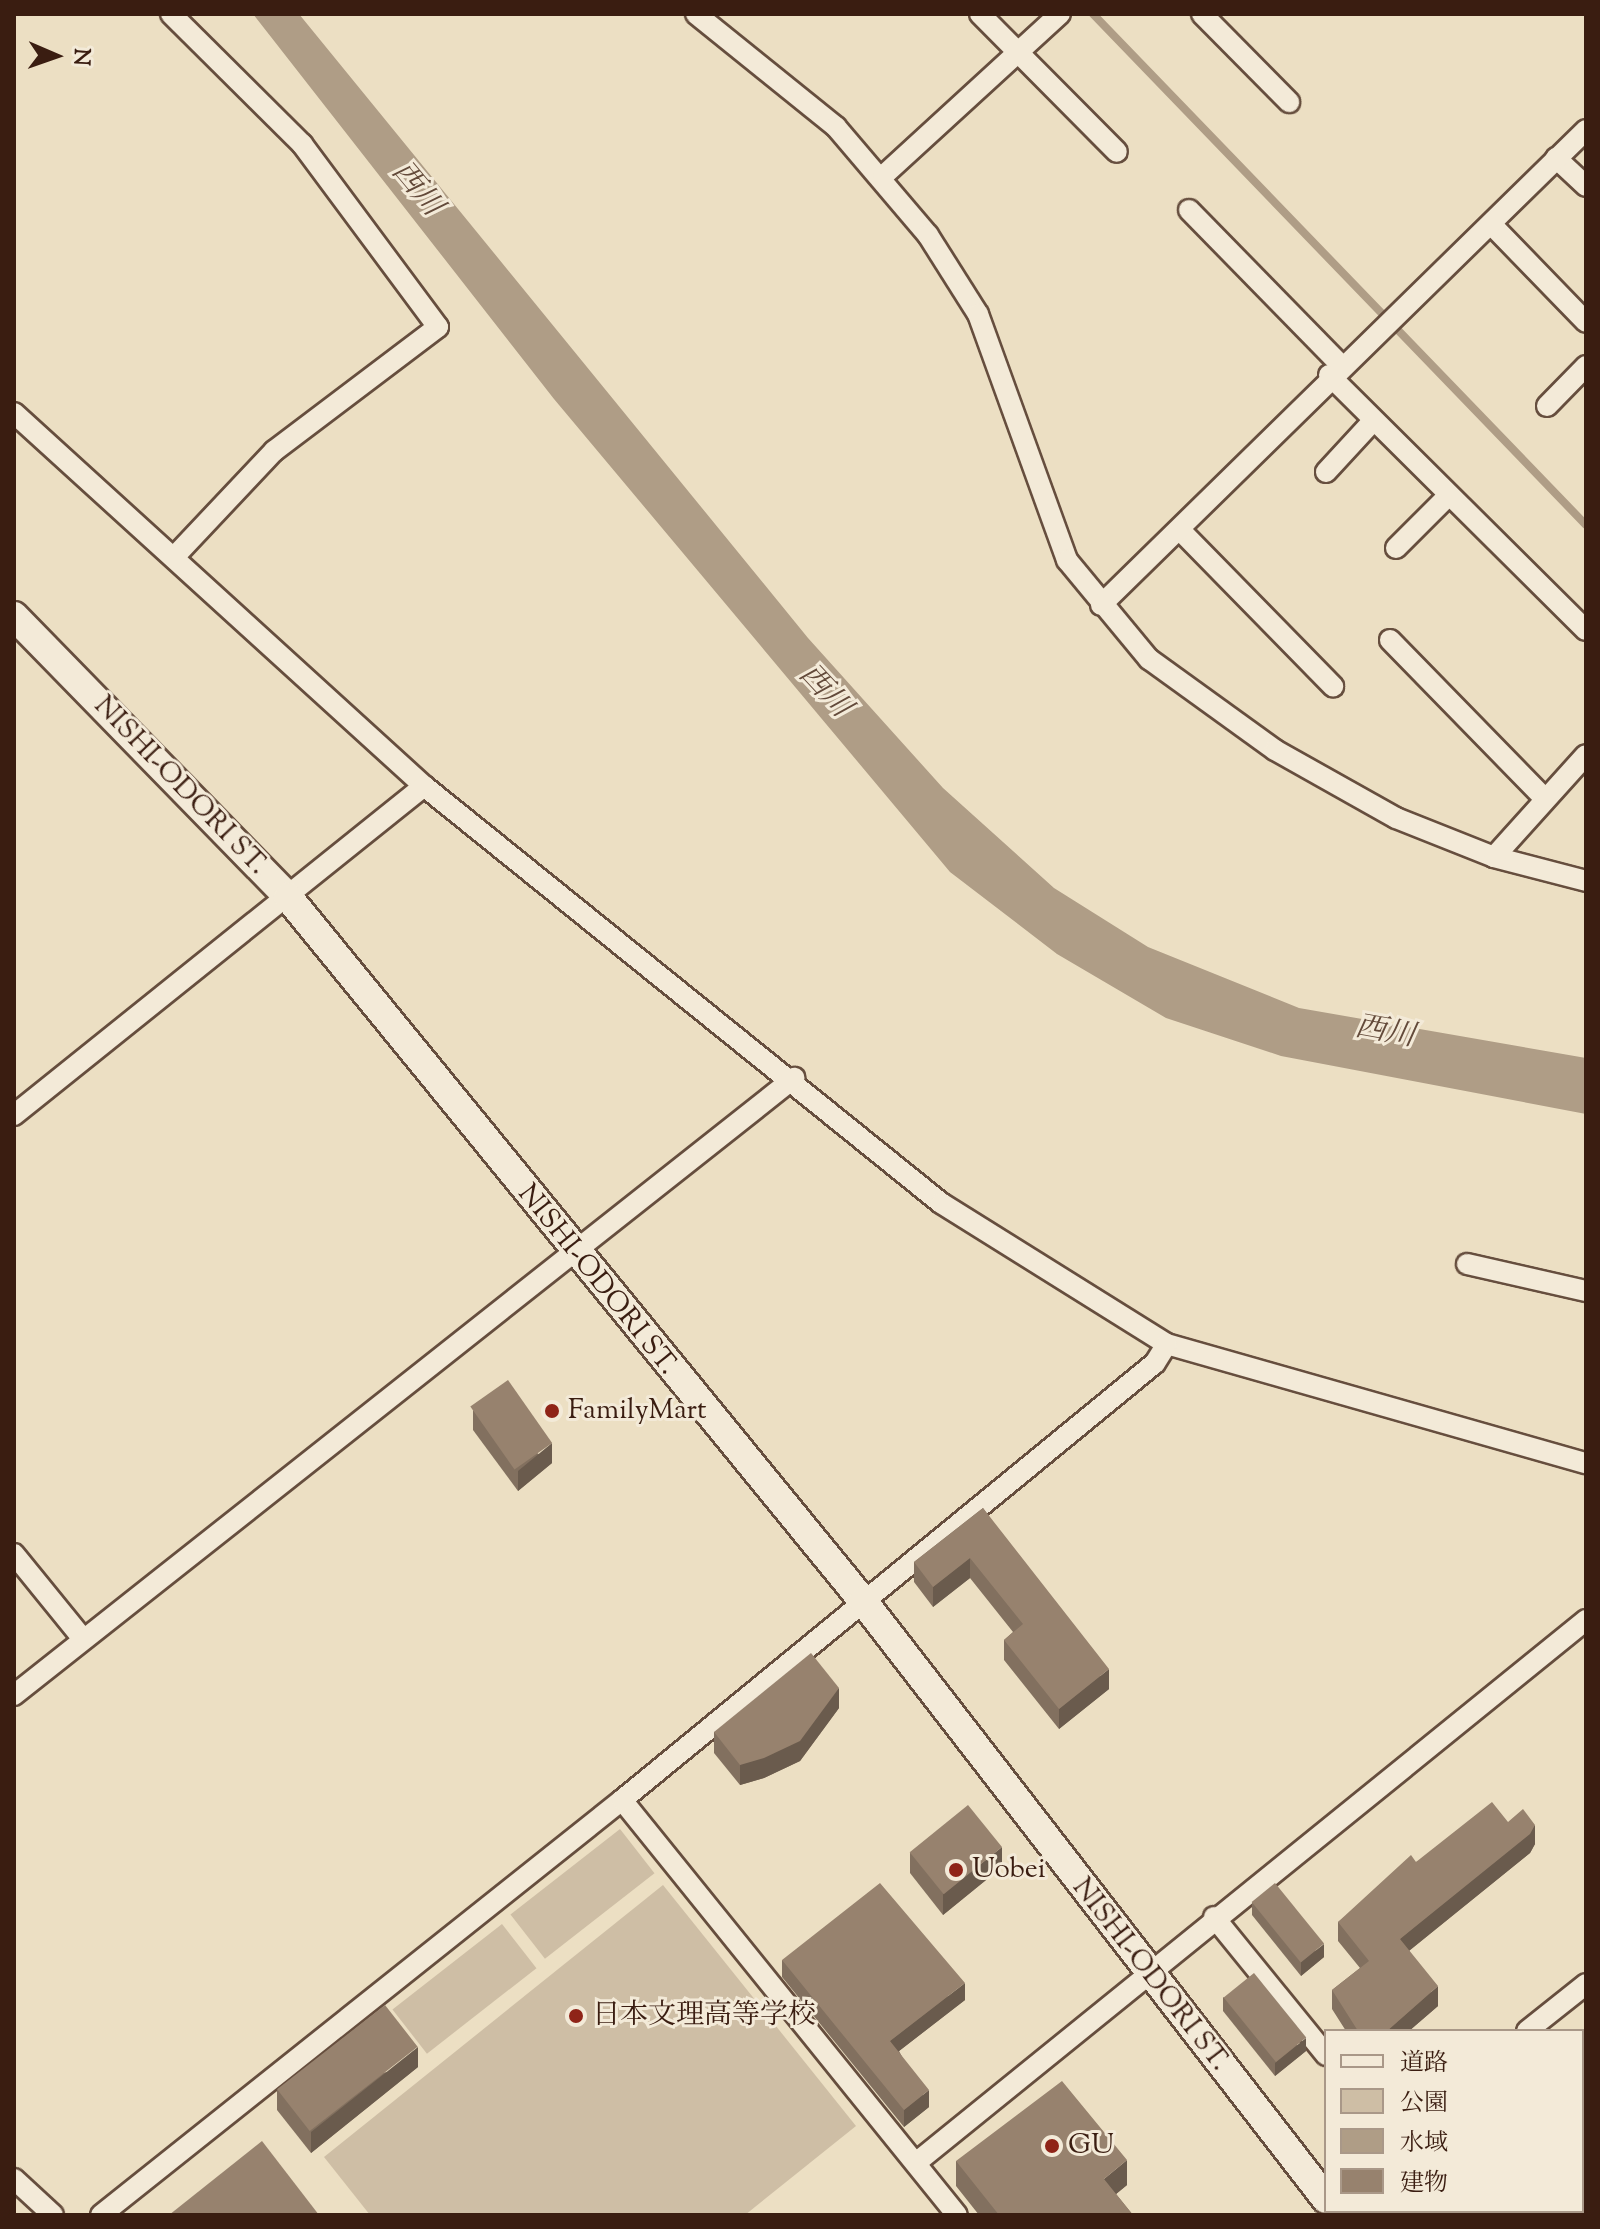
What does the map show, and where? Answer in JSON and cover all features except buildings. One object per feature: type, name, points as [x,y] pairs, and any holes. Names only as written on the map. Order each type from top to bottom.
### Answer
[{"type":"street","points":[[171,14],[302,144],[438,327],[274,451],[177,554]]},
{"type":"street","points":[[696,14],[836,127],[883,176],[978,314],[1051,521],[1101,605],[1149,659],[1275,750],[1396,818],[1494,857],[1586,881]]},
{"type":"street","points":[[980,14],[1117,152]]},
{"type":"street","points":[[883,176],[1021,56],[1060,14]]},
{"type":"street","points":[[1202,14],[1289,102]]},
{"type":"street","points":[[1101,605],[1180,530],[1335,370],[1586,130]]},
{"type":"street","points":[[1556,158],[1586,186]]},
{"type":"street","points":[[1189,210],[1335,370],[1373,421],[1586,630]]},
{"type":"street","points":[[1491,224],[1586,322]]},
{"type":"street","points":[[1547,406],[1586,366]]},
{"type":"street","points":[[14,413],[177,554],[424,786],[794,1078],[941,1203],[1167,1344],[1586,1463]]},
{"type":"street","points":[[1326,472],[1373,421]]},
{"type":"street","points":[[1396,548],[1449,495]]},
{"type":"street","points":[[1180,530],[1333,686]]},
{"type":"street","name":"NISHI-ODORI ST.","points":[[14,616],[288,897],[571,1251],[863,1601],[1147,1972],[1324,2196]]},
{"type":"street","points":[[1390,640],[1543,797]]},
{"type":"street","points":[[1494,857],[1543,797],[1586,755]]},
{"type":"street","points":[[14,1115],[424,786]]},
{"type":"street","points":[[14,1695],[571,1251],[794,1078]]},
{"type":"street","points":[[1467,1264],[1586,1291]]},
{"type":"street","points":[[101,2215],[622,1800],[1155,1363],[1167,1344]]},
{"type":"street","points":[[14,1554],[83,1639]]},
{"type":"street","points":[[917,2162],[1126,1999],[1147,1972],[1586,1620]]},
{"type":"street","points":[[622,1800],[957,2215]]},
{"type":"street","points":[[1214,1917],[1324,2053]]},
{"type":"street","points":[[1530,2029],[1586,1984]]},
{"type":"street","points":[[14,2179],[53,2215]]},
{"type":"green space","points":[[620,1829],[654,1873],[545,1959],[510,1915]]},
{"type":"green space","name":"日本文理高等学校","points":[[663,1885],[856,2126],[745,2215],[370,2215],[324,2157]]},
{"type":"green space","points":[[502,1924],[536,1968],[427,2054],[392,2010]]},
{"type":"water","name":"西川","points":[[253,14],[299,14],[808,638],[943,788],[1054,888],[1148,947],[1299,1008],[1586,1058],[1586,1114],[1281,1056],[1166,1018],[1057,954],[950,872],[554,399]]},
{"type":"waterway","points":[[1093,14],[1586,525]]},
{"type":"place","name":"FamilyMart","points":[[552,1411]]},
{"type":"place","name":"Uobei","points":[[956,1870]]},
{"type":"place","name":"日本文理高等学校","points":[[576,2016]]},
{"type":"place","name":"GU","points":[[1052,2146]]}]
